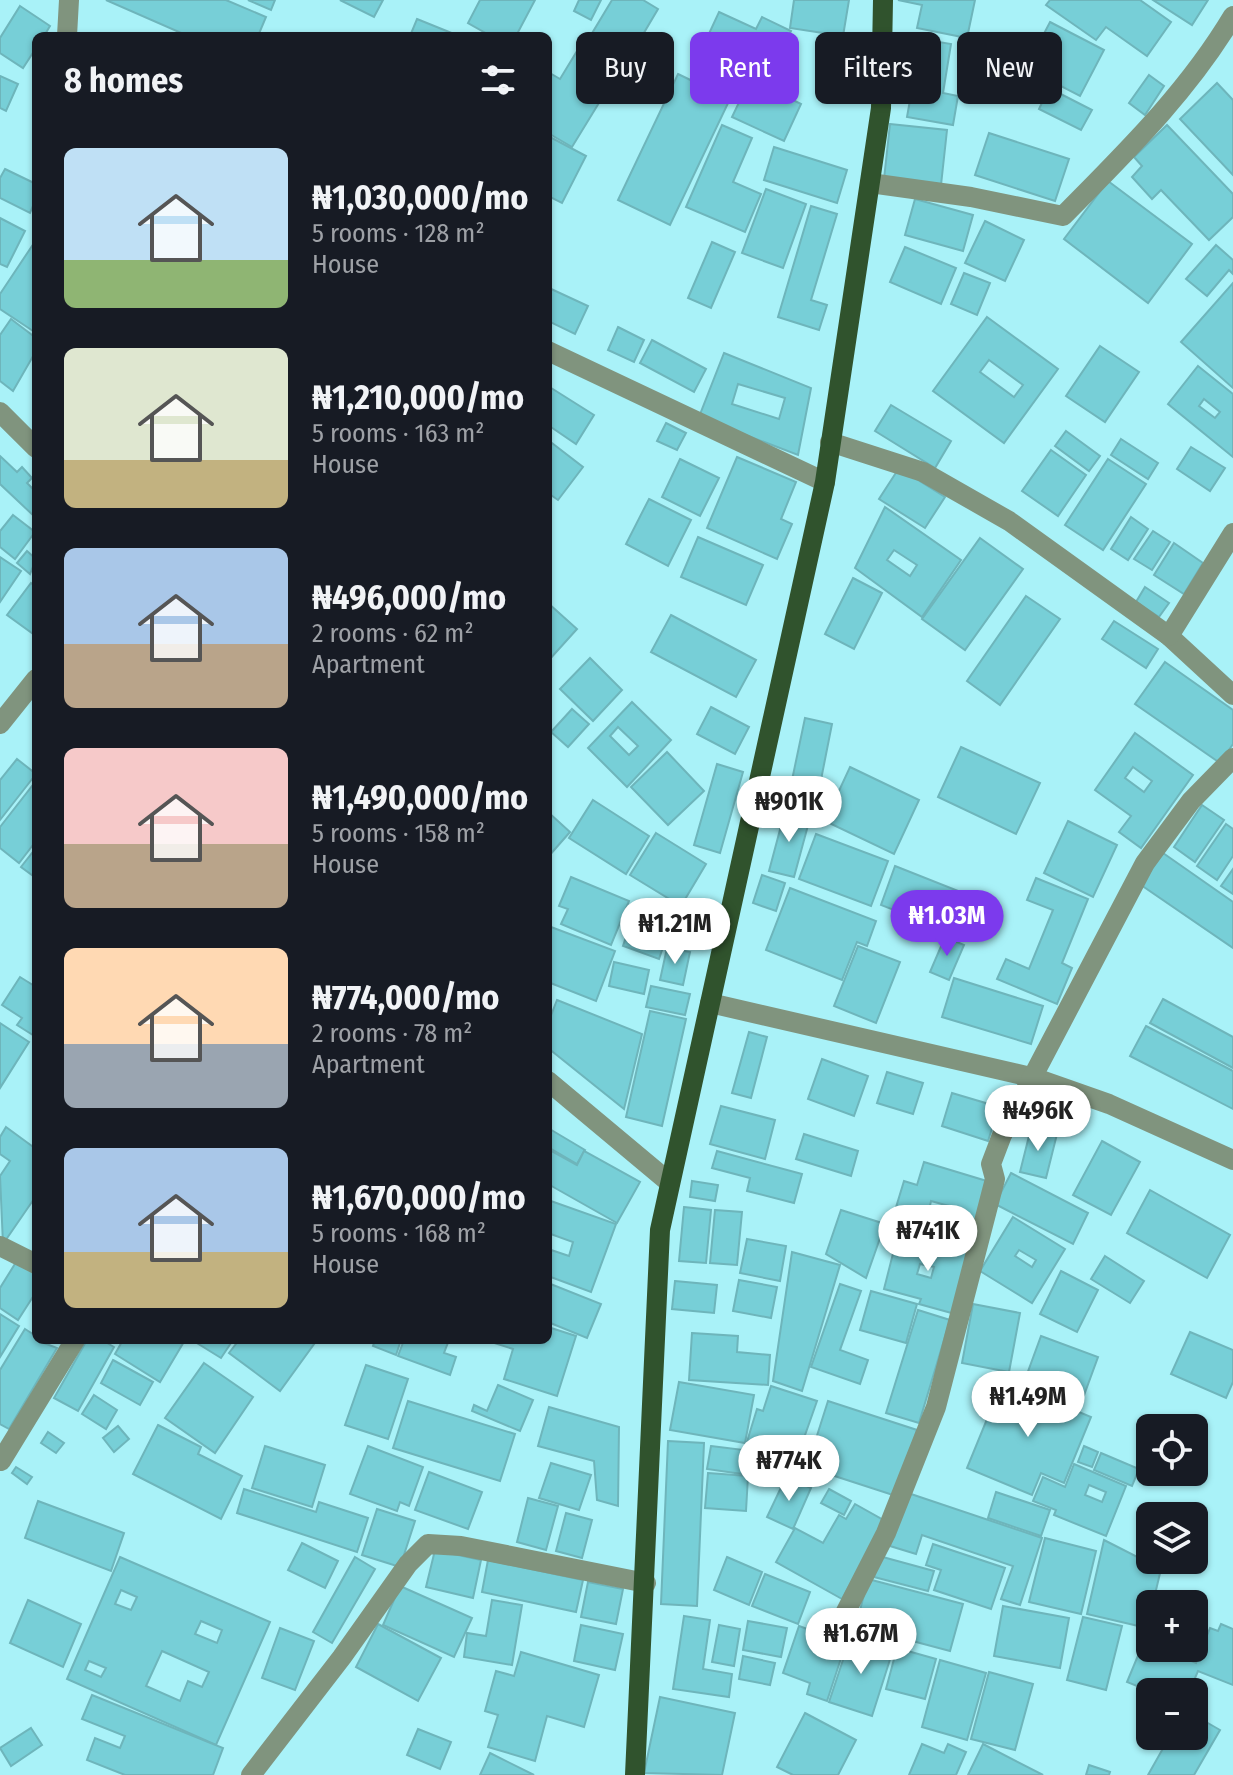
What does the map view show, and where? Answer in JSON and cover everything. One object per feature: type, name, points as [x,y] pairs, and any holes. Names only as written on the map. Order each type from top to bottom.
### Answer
[{"type":"main road","points":[[635,1775],[660,1230],[825,482],[881,108],[883,0]]},
{"type":"street","points":[[67,32],[69,0]]},
{"type":"street","points":[[870,183],[971,197],[1063,216],[1164,113],[1212,51],[1233,16]]},
{"type":"street","points":[[552,353],[825,482]]},
{"type":"street","points":[[0,412],[32,444]]},
{"type":"street","points":[[830,442],[923,472],[1009,521],[1169,636],[1233,695]]},
{"type":"street","points":[[1169,636],[1233,533]]},
{"type":"street","points":[[0,724],[32,684]]},
{"type":"street","points":[[823,1628],[839,1625],[858,1591],[917,1460],[944,1379],[964,1303],[973,1256],[995,1179],[991,1164],[1002,1135],[1035,1078],[1145,863],[1191,801],[1233,758]]},
{"type":"street","points":[[710,1003],[1035,1078],[1109,1104],[1233,1160]]},
{"type":"street","points":[[552,1084],[670,1183]]},
{"type":"street","points":[[0,1246],[32,1262]]},
{"type":"street","points":[[1,1461],[73,1344]]},
{"type":"street","points":[[251,1775],[342,1657],[408,1564],[428,1544],[461,1546],[646,1583]]},
{"type":"building","points":[[106,0],[226,0],[266,17],[260,32],[179,32]]},
{"type":"building","points":[[248,0],[275,0],[271,10]]},
{"type":"building","points":[[340,0],[383,0],[374,17]]},
{"type":"building","points":[[480,0],[535,0],[518,32],[484,32],[468,23]]},
{"type":"building","points":[[579,0],[601,0],[591,20],[574,11]]},
{"type":"building","points":[[612,0],[643,0],[658,9],[644,32],[593,32]]},
{"type":"building","points":[[794,0],[849,0],[844,32],[790,28]]},
{"type":"building","points":[[898,0],[975,0],[968,32],[957,32],[957,36],[917,28],[922,5]]},
{"type":"building","points":[[1050,0],[1140,0],[1171,22],[1147,56],[1106,27],[1096,40],[1046,5]]},
{"type":"building","points":[[1153,0],[1208,0],[1192,25]]},
{"type":"building","points":[[20,6],[50,26],[46,32],[32,32],[32,54],[23,68],[0,53],[0,38]]},
{"type":"building","points":[[719,12],[756,29],[762,17],[791,31],[791,32],[710,32]]},
{"type":"building","points":[[417,19],[449,32],[412,32]]},
{"type":"building","points":[[1050,22],[1104,50],[1080,96],[1062,87],[1062,32],[1045,32]]},
{"type":"building","points":[[941,42],[951,44],[943,93],[957,96],[953,125],[907,117],[909,104],[941,104]]},
{"type":"building","points":[[576,53],[576,104],[598,104],[572,147],[552,135],[552,74],[560,79]]},
{"type":"building","points":[[678,74],[690,80],[690,104],[728,104],[670,225],[618,200],[664,104],[674,104],[674,82]]},
{"type":"building","points":[[1149,75],[1164,86],[1145,115],[1129,103]]},
{"type":"building","points":[[0,76],[18,84],[6,111],[0,108]]},
{"type":"building","points":[[1217,83],[1233,100],[1233,175],[1180,119]]},
{"type":"building","points":[[1062,95],[1092,110],[1081,130],[1039,109],[1041,104],[1062,104]]},
{"type":"building","points":[[738,104],[801,104],[784,141],[732,117]]},
{"type":"building","points":[[890,124],[947,130],[941,185],[884,179]]},
{"type":"building","points":[[722,125],[752,138],[733,182],[761,194],[745,232],[686,207]]},
{"type":"building","points":[[1167,125],[1233,194],[1233,217],[1209,240],[1161,190],[1152,199],[1132,177],[1142,166],[1134,157]]},
{"type":"building","points":[[989,133],[1069,159],[1055,201],[975,175]]},
{"type":"building","points":[[552,138],[586,156],[562,203],[552,198]]},
{"type":"building","points":[[774,147],[847,170],[837,203],[764,180]]},
{"type":"building","points":[[5,169],[32,182],[30,213],[0,198],[0,178]]},
{"type":"building","points":[[1108,181],[1192,244],[1148,303],[1064,239]]},
{"type":"building","points":[[766,189],[806,204],[783,268],[742,253]]},
{"type":"building","points":[[915,199],[973,215],[963,251],[905,235]]},
{"type":"building","points":[[811,206],[837,214],[811,300],[827,305],[819,330],[778,317]]},
{"type":"building","points":[[0,218],[25,231],[7,267],[0,264]]},
{"type":"building","points":[[985,221],[1024,240],[1005,281],[965,263]]},
{"type":"building","points":[[712,242],[735,252],[711,308],[688,298]]},
{"type":"building","points":[[1216,245],[1233,260],[1233,274],[1229,270],[1207,296],[1186,279]]},
{"type":"building","points":[[32,246],[32,330],[0,309],[0,294]]},
{"type":"building","points":[[905,247],[956,268],[941,304],[890,282]]},
{"type":"building","points":[[964,273],[990,283],[977,315],[951,304]]},
{"type":"building","points":[[1233,283],[1233,388],[1181,342]]},
{"type":"building","points":[[552,289],[588,306],[575,334],[552,323]]},
{"type":"building","points":[[987,317],[1058,369],[1004,443],[933,391]],"holes":[[[989,360],[1023,385],[1014,397],[980,372]]]},
{"type":"building","points":[[11,319],[32,335],[32,358],[13,391],[0,381],[0,335]]},
{"type":"building","points":[[618,327],[644,340],[634,362],[608,350]]},
{"type":"building","points":[[652,340],[706,369],[694,392],[640,363]]},
{"type":"building","points":[[1100,346],[1139,372],[1105,422],[1066,396]]},
{"type":"building","points":[[724,353],[811,388],[798,455],[699,417]],"holes":[[[738,384],[785,398],[779,419],[732,404]]]},
{"type":"building","points":[[1198,366],[1233,394],[1233,457],[1168,404]],"holes":[[[1204,399],[1220,412],[1215,418],[1199,406]]]},
{"type":"building","points":[[552,389],[594,415],[576,444],[552,428]]},
{"type":"building","points":[[891,405],[951,441],[935,468],[875,431]]},
{"type":"building","points":[[666,423],[686,433],[677,450],[657,441]]},
{"type":"building","points":[[1066,431],[1100,456],[1089,471],[1055,446]]},
{"type":"building","points":[[1121,439],[1158,463],[1148,479],[1111,455]]},
{"type":"building","points":[[552,443],[583,467],[558,500],[552,496]]},
{"type":"building","points":[[1191,447],[1225,468],[1210,491],[1177,469]]},
{"type":"building","points":[[1051,450],[1086,475],[1058,516],[1022,491]]},
{"type":"building","points":[[0,456],[17,472],[22,467],[32,478],[27,483],[32,488],[32,514],[0,484]]},
{"type":"building","points":[[737,457],[796,482],[781,519],[792,524],[777,559],[707,528]]},
{"type":"building","points":[[680,459],[719,478],[700,516],[662,497]]},
{"type":"building","points":[[1108,459],[1146,484],[1103,550],[1065,525]]},
{"type":"building","points":[[899,468],[945,497],[925,528],[879,499]]},
{"type":"building","points":[[649,499],[691,520],[668,566],[626,544]]},
{"type":"building","points":[[885,507],[961,560],[922,617],[855,568]],"holes":[[[894,550],[917,565],[910,576],[887,560]]]},
{"type":"building","points":[[13,515],[32,530],[32,536],[15,559],[0,547],[0,531]]},
{"type":"building","points":[[1131,517],[1148,529],[1128,560],[1111,549]]},
{"type":"building","points":[[1153,531],[1170,542],[1152,570],[1134,559]]},
{"type":"building","points":[[698,537],[763,565],[746,605],[681,577]]},
{"type":"building","points":[[980,538],[1023,569],[965,650],[922,619]]},
{"type":"building","points":[[1174,543],[1203,563],[1184,594],[1154,575]]},
{"type":"building","points":[[27,551],[32,555],[30,574],[17,563]]},
{"type":"building","points":[[0,557],[21,571],[0,602]]},
{"type":"building","points":[[853,578],[882,593],[854,649],[825,634]]},
{"type":"building","points":[[31,583],[32,633],[7,615]]},
{"type":"building","points":[[1145,587],[1169,603],[1159,617],[1136,602]]},
{"type":"building","points":[[1026,596],[1060,619],[1000,705],[967,681]]},
{"type":"building","points":[[552,607],[577,629],[552,657]]},
{"type":"building","points":[[671,615],[756,660],[736,697],[651,652]]},
{"type":"building","points":[[1114,621],[1158,649],[1146,668],[1102,639]]},
{"type":"building","points":[[590,658],[622,690],[593,721],[560,689]]},
{"type":"building","points":[[1165,662],[1233,710],[1233,744],[1220,763],[1135,704]]},
{"type":"building","points":[[632,702],[671,740],[627,787],[588,748]],"holes":[[[618,727],[638,746],[629,755],[610,736]]]},
{"type":"building","points":[[711,707],[749,727],[735,754],[697,734]]},
{"type":"building","points":[[572,709],[589,724],[568,747],[552,731]]},
{"type":"building","points":[[805,718],[832,724],[815,810],[787,804]]},
{"type":"building","points":[[1135,733],[1193,775],[1141,848],[1119,832],[1131,816],[1095,790]],"holes":[[[1133,767],[1152,781],[1144,792],[1125,778]]]},
{"type":"building","points":[[961,747],[1040,783],[1016,834],[938,797]]},
{"type":"building","points":[[667,752],[704,791],[668,825],[631,787]]},
{"type":"building","points":[[17,759],[32,771],[32,779],[0,820],[0,780]]},
{"type":"building","points":[[717,764],[743,772],[720,853],[694,845]]},
{"type":"building","points":[[850,767],[919,800],[894,854],[825,821]]},
{"type":"building","points":[[32,786],[32,846],[19,863],[0,848],[0,827]]},
{"type":"building","points":[[593,800],[649,836],[626,874],[569,838]]},
{"type":"building","points":[[1202,805],[1224,820],[1195,862],[1174,847]]},
{"type":"building","points":[[785,811],[810,818],[794,877],[769,871]]},
{"type":"building","points":[[552,816],[570,832],[552,852]]},
{"type":"building","points":[[1068,821],[1117,845],[1093,897],[1044,873]]},
{"type":"building","points":[[1226,824],[1233,829],[1233,856],[1217,880],[1197,866]]},
{"type":"building","points":[[656,833],[706,864],[681,906],[630,875]]},
{"type":"building","points":[[816,834],[888,861],[871,906],[799,879]]},
{"type":"building","points":[[32,853],[32,875],[21,867]]},
{"type":"building","points":[[1163,853],[1233,902],[1233,948],[1141,885]]},
{"type":"building","points":[[895,866],[976,898],[961,936],[881,905]]},
{"type":"building","points":[[1233,869],[1233,894],[1221,886]]},
{"type":"building","points":[[762,875],[785,883],[776,911],[753,903]]},
{"type":"building","points":[[571,877],[629,901],[611,945],[561,924],[568,909],[559,906]]},
{"type":"building","points":[[1036,878],[1088,899],[1062,963],[1072,968],[1057,1004],[997,979],[1006,959],[1029,969],[1053,910],[1027,900]]},
{"type":"building","points":[[790,888],[876,921],[867,946],[857,942],[842,980],[766,950]]},
{"type":"building","points":[[630,925],[666,938],[659,959],[623,946]]},
{"type":"building","points":[[552,927],[615,951],[596,1001],[552,984]]},
{"type":"building","points":[[945,937],[964,945],[949,980],[930,972]]},
{"type":"building","points":[[858,946],[900,962],[876,1023],[834,1006]]},
{"type":"building","points":[[667,948],[690,952],[683,985],[660,980]]},
{"type":"building","points":[[614,962],[649,970],[644,994],[609,986]]},
{"type":"building","points":[[20,977],[32,984],[32,1034],[17,1025],[22,1018],[2,1005]]},
{"type":"building","points":[[954,978],[1043,1006],[1031,1044],[942,1017]]},
{"type":"building","points":[[651,986],[690,994],[685,1015],[646,1007]]},
{"type":"building","points":[[1163,999],[1233,1037],[1233,1068],[1150,1023]]},
{"type":"building","points":[[557,1000],[642,1034],[624,1109],[552,1051],[552,1013]]},
{"type":"building","points":[[650,1011],[686,1019],[662,1126],[626,1117]]},
{"type":"building","points":[[0,1023],[29,1042],[0,1088]]},
{"type":"building","points":[[1146,1026],[1233,1071],[1233,1109],[1130,1056]]},
{"type":"building","points":[[749,1032],[767,1037],[751,1098],[732,1093]]},
{"type":"building","points":[[822,1059],[868,1076],[854,1116],[808,1099]]},
{"type":"building","points":[[887,1072],[923,1083],[913,1114],[877,1103]]},
{"type":"building","points":[[952,1093],[999,1107],[988,1141],[942,1126]]},
{"type":"building","points":[[1031,1099],[1077,1113],[1072,1134],[1025,1120]]},
{"type":"building","points":[[721,1106],[775,1120],[765,1159],[710,1144]]},
{"type":"building","points":[[6,1127],[32,1146],[32,1202],[3,1244],[0,1176],[10,1161],[0,1154],[0,1137]]},
{"type":"building","points":[[1031,1128],[1057,1134],[1046,1178],[1020,1172]]},
{"type":"building","points":[[552,1130],[585,1150],[577,1164],[552,1149]]},
{"type":"building","points":[[804,1134],[858,1151],[851,1176],[796,1159]]},
{"type":"building","points":[[1102,1141],[1140,1162],[1111,1215],[1073,1195]]},
{"type":"building","points":[[552,1151],[577,1165],[584,1151],[640,1182],[617,1223],[552,1186]]},
{"type":"building","points":[[717,1151],[802,1174],[794,1203],[747,1191],[750,1178],[712,1168]]},
{"type":"building","points":[[924,1162],[990,1182],[969,1251],[890,1227],[904,1181],[917,1185]],"holes":[[[931,1201],[949,1206],[946,1215],[929,1210]]]},
{"type":"building","points":[[1011,1173],[1088,1213],[1073,1244],[995,1204]]},
{"type":"building","points":[[692,1181],[718,1185],[715,1201],[690,1197]]},
{"type":"building","points":[[1150,1190],[1230,1235],[1207,1278],[1127,1233]]},
{"type":"building","points":[[552,1201],[616,1224],[591,1292],[552,1277],[552,1250],[569,1256],[573,1242],[552,1234]]},
{"type":"building","points":[[684,1207],[711,1210],[706,1263],[679,1261]]},
{"type":"building","points":[[715,1210],[742,1212],[737,1265],[710,1263]]},
{"type":"building","points":[[841,1210],[885,1224],[866,1278],[826,1254]]},
{"type":"building","points":[[1013,1217],[1065,1249],[1032,1303],[980,1271]],"holes":[[[1019,1250],[1036,1260],[1032,1267],[1015,1256]]]},
{"type":"building","points":[[898,1234],[971,1253],[955,1314],[919,1304],[921,1299],[884,1289]],"holes":[[[920,1264],[934,1267],[931,1278],[917,1274]]]},
{"type":"building","points":[[747,1239],[786,1246],[780,1281],[740,1273]]},
{"type":"building","points":[[792,1252],[840,1265],[802,1391],[773,1381]]},
{"type":"building","points":[[1105,1256],[1144,1281],[1130,1303],[1091,1279]]},
{"type":"building","points":[[18,1259],[32,1268],[32,1298],[18,1320],[0,1308],[0,1288]]},
{"type":"building","points":[[1061,1271],[1098,1290],[1077,1332],[1040,1314]]},
{"type":"building","points":[[739,1280],[777,1287],[771,1318],[733,1311]]},
{"type":"building","points":[[675,1281],[717,1285],[714,1313],[672,1309]]},
{"type":"building","points":[[840,1284],[861,1291],[840,1350],[868,1360],[860,1384],[811,1367]]},
{"type":"building","points":[[552,1285],[601,1304],[587,1338],[552,1324]]},
{"type":"building","points":[[871,1291],[917,1304],[906,1343],[860,1330]]},
{"type":"building","points":[[973,1304],[1020,1313],[1009,1372],[962,1363]]},
{"type":"building","points":[[918,1310],[950,1320],[919,1423],[886,1413]]},
{"type":"building","points":[[0,1314],[19,1326],[0,1357]]},
{"type":"building","points":[[552,1328],[576,1336],[557,1396],[504,1379],[513,1349],[497,1344],[552,1344]]},
{"type":"building","points":[[25,1329],[32,1333],[32,1344],[57,1348],[9,1429],[0,1424],[0,1370]]},
{"type":"building","points":[[1190,1332],[1233,1350],[1233,1382],[1226,1398],[1171,1374]]},
{"type":"building","points":[[692,1333],[738,1336],[737,1352],[770,1355],[768,1385],[689,1380]]},
{"type":"building","points":[[1041,1336],[1098,1357],[1083,1398],[1026,1377]]},
{"type":"building","points":[[85,1344],[109,1344],[114,1347],[78,1411],[54,1398]]},
{"type":"building","points":[[121,1344],[183,1344],[160,1382],[115,1354]]},
{"type":"building","points":[[198,1344],[230,1344],[221,1358]]},
{"type":"building","points":[[236,1344],[314,1344],[280,1391],[229,1353]]},
{"type":"building","points":[[374,1344],[400,1344],[396,1355]]},
{"type":"building","points":[[402,1344],[447,1344],[444,1353],[456,1357],[450,1375],[398,1356]]},
{"type":"building","points":[[113,1360],[153,1382],[140,1405],[101,1383]]},
{"type":"building","points":[[204,1363],[253,1397],[215,1453],[165,1418]]},
{"type":"building","points":[[366,1365],[408,1379],[388,1439],[345,1425]]},
{"type":"building","points":[[1003,1380],[1091,1417],[1064,1483],[1041,1473],[1032,1495],[967,1468]]},
{"type":"building","points":[[679,1382],[754,1395],[745,1443],[670,1430]]},
{"type":"building","points":[[498,1385],[533,1400],[520,1431],[472,1411],[474,1405],[487,1411]]},
{"type":"building","points":[[771,1386],[817,1401],[804,1438],[810,1439],[802,1466],[745,1448],[757,1409],[763,1411]]},
{"type":"building","points":[[94,1395],[117,1410],[106,1429],[82,1414]]},
{"type":"building","points":[[408,1401],[515,1434],[500,1481],[393,1448]]},
{"type":"building","points":[[828,1401],[917,1430],[896,1496],[807,1467]]},
{"type":"building","points":[[549,1407],[619,1427],[618,1506],[597,1500],[594,1461],[538,1446]]},
{"type":"building","points":[[158,1425],[201,1447],[198,1454],[242,1476],[221,1519],[133,1474]]},
{"type":"building","points":[[118,1426],[129,1439],[114,1452],[103,1438]]},
{"type":"building","points":[[48,1432],[64,1443],[56,1453],[41,1443]]},
{"type":"building","points":[[668,1441],[704,1443],[697,1606],[661,1604]]},
{"type":"building","points":[[265,1446],[325,1465],[312,1507],[252,1488]]},
{"type":"building","points":[[368,1446],[423,1467],[409,1506],[400,1502],[397,1511],[350,1494]]},
{"type":"building","points":[[711,1446],[752,1451],[749,1475],[707,1469]]},
{"type":"building","points":[[1084,1446],[1098,1452],[1092,1467],[1078,1462]]},
{"type":"building","points":[[1101,1453],[1136,1468],[1136,1476],[1132,1486],[1094,1470]]},
{"type":"building","points":[[551,1463],[591,1475],[579,1510],[539,1498]]},
{"type":"building","points":[[1074,1464],[1126,1486],[1106,1536],[1054,1515],[1056,1510],[1033,1501],[1043,1477],[1065,1487]],"holes":[[[1089,1485],[1106,1492],[1102,1502],[1085,1495]]]},
{"type":"building","points":[[16,1467],[32,1477],[27,1484],[12,1473]]},
{"type":"building","points":[[429,1472],[482,1492],[468,1529],[415,1510]]},
{"type":"building","points":[[708,1473],[748,1476],[746,1511],[705,1508]]},
{"type":"building","points":[[786,1477],[811,1488],[793,1529],[767,1517]]},
{"type":"building","points":[[244,1489],[316,1512],[319,1502],[368,1518],[357,1552],[237,1513]]},
{"type":"building","points":[[829,1489],[851,1501],[844,1515],[821,1503]]},
{"type":"building","points":[[996,1492],[1050,1510],[1041,1536],[988,1518]]},
{"type":"building","points":[[908,1493],[1042,1538],[1020,1605],[1001,1599],[1013,1566],[922,1535],[916,1554],[890,1546]]},
{"type":"building","points":[[528,1498],[558,1506],[546,1550],[517,1542]]},
{"type":"building","points":[[38,1501],[124,1533],[111,1571],[25,1538]]},
{"type":"building","points":[[855,1504],[885,1521],[842,1599],[776,1562],[795,1528],[823,1543],[839,1515],[846,1519]]},
{"type":"building","points":[[377,1509],[415,1521],[400,1567],[362,1555]]},
{"type":"building","points":[[566,1513],[592,1520],[582,1558],[556,1551]]},
{"type":"building","points":[[1045,1538],[1096,1551],[1081,1614],[1029,1602]]},
{"type":"building","points":[[1104,1540],[1136,1556],[1136,1574],[1160,1574],[1156,1590],[1136,1590],[1136,1625],[1087,1614]]},
{"type":"building","points":[[302,1543],[338,1561],[325,1588],[288,1570]]},
{"type":"building","points":[[933,1544],[1005,1568],[991,1609],[934,1590],[941,1570],[926,1565]]},
{"type":"building","points":[[435,1550],[481,1560],[473,1598],[426,1587]]},
{"type":"building","points":[[879,1556],[934,1571],[928,1591],[874,1577]]},
{"type":"building","points":[[120,1557],[270,1622],[216,1745],[67,1679]],"holes":[[[121,1590],[137,1597],[131,1610],[115,1604]],[[201,1621],[222,1630],[217,1643],[195,1634]],[[162,1651],[209,1672],[202,1687],[188,1681],[180,1701],[146,1686]],[[89,1661],[106,1668],[101,1677],[85,1670]]]},
{"type":"building","points":[[355,1557],[375,1569],[332,1643],[313,1632]]},
{"type":"building","points":[[727,1557],[762,1572],[749,1605],[714,1590]]},
{"type":"building","points":[[488,1560],[583,1580],[576,1612],[482,1592]]},
{"type":"building","points":[[765,1574],[810,1592],[798,1624],[752,1606]]},
{"type":"building","points":[[868,1579],[963,1604],[950,1651],[856,1626]]},
{"type":"building","points":[[588,1582],[623,1589],[616,1624],[581,1617]]},
{"type":"building","points":[[400,1586],[472,1618],[454,1657],[383,1625]]},
{"type":"building","points":[[28,1600],[81,1624],[63,1667],[10,1643]]},
{"type":"building","points":[[492,1600],[522,1605],[512,1665],[464,1657],[467,1633],[486,1636]]},
{"type":"building","points":[[1003,1606],[1069,1618],[1060,1668],[994,1656]]},
{"type":"building","points":[[684,1616],[710,1620],[703,1669],[732,1674],[729,1697],[673,1689]]},
{"type":"building","points":[[1083,1617],[1122,1626],[1106,1690],[1067,1680]]},
{"type":"building","points":[[748,1621],[787,1628],[781,1657],[743,1650]]},
{"type":"building","points":[[378,1624],[441,1658],[418,1701],[356,1667]]},
{"type":"building","points":[[1221,1624],[1233,1629],[1233,1685],[1198,1671],[1195,1678],[1136,1678],[1136,1686],[1127,1682],[1136,1660],[1208,1662],[1208,1633],[1210,1628],[1218,1631]]},
{"type":"building","points":[[581,1625],[623,1634],[615,1670],[574,1661]]},
{"type":"building","points":[[719,1625],[740,1629],[734,1666],[712,1662]]},
{"type":"building","points":[[799,1626],[846,1643],[827,1701],[807,1694],[810,1683],[783,1673]]},
{"type":"building","points":[[280,1628],[314,1641],[295,1690],[262,1678]]},
{"type":"building","points":[[851,1636],[893,1650],[872,1716],[829,1702]]},
{"type":"building","points":[[897,1648],[936,1659],[925,1699],[886,1689]]},
{"type":"building","points":[[521,1652],[599,1675],[584,1727],[547,1716],[535,1761],[488,1747],[498,1715],[485,1711],[496,1671],[514,1676]]},
{"type":"building","points":[[743,1656],[775,1663],[770,1685],[739,1679]]},
{"type":"building","points":[[940,1660],[986,1673],[967,1740],[922,1727]]},
{"type":"building","points":[[989,1672],[1033,1684],[1015,1750],[971,1739]]},
{"type":"building","points":[[92,1695],[223,1748],[213,1775],[125,1775],[87,1760],[95,1738],[120,1748],[125,1736],[82,1719]]},
{"type":"building","points":[[660,1697],[735,1713],[722,1775],[644,1773]]},
{"type":"building","points":[[805,1713],[856,1740],[838,1775],[793,1775],[777,1767]]},
{"type":"building","points":[[1208,1723],[1220,1730],[1194,1775],[1148,1775],[1162,1750],[1208,1750]]},
{"type":"building","points":[[31,1728],[42,1745],[11,1766],[0,1748]]},
{"type":"building","points":[[418,1729],[451,1742],[440,1769],[407,1755]]},
{"type":"building","points":[[922,1744],[944,1753],[948,1744],[966,1752],[956,1775],[909,1775]]},
{"type":"building","points":[[983,1744],[1043,1775],[968,1775]]},
{"type":"building","points":[[490,1753],[534,1775],[480,1775]]},
{"type":"building","points":[[1089,1765],[1110,1772],[1109,1775],[1086,1775]]}]
